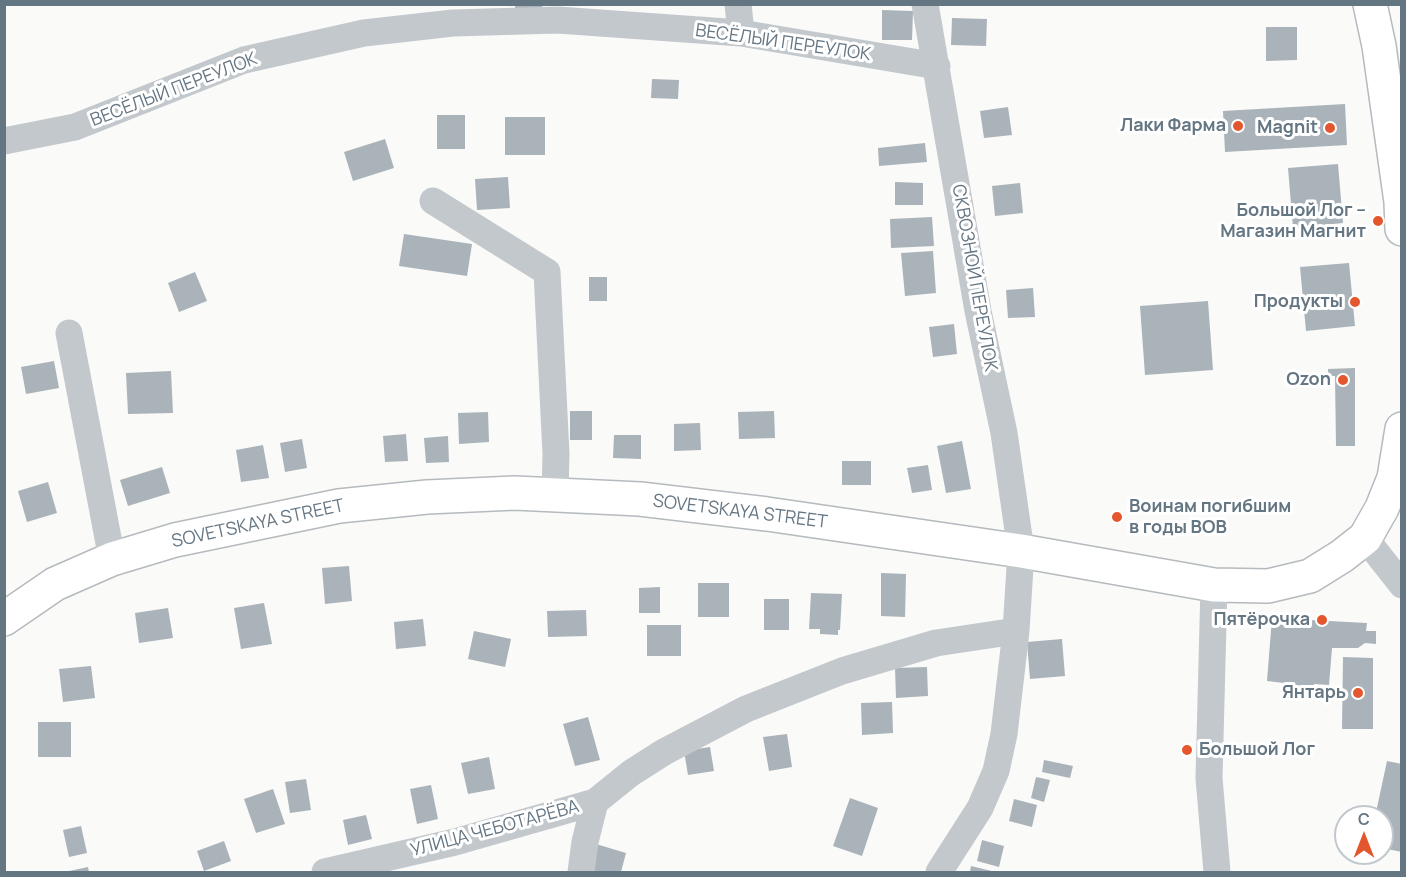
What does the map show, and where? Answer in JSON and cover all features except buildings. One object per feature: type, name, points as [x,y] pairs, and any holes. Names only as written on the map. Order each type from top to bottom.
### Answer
[{"type":"main road","points":[[1370,4],[1379,46],[1401,202],[1401,229]]},
{"type":"main road","name":"SOVETSKAYA STREET","points":[[4,619],[55,584],[112,559],[175,540],[339,506],[428,497],[515,493],[640,499],[767,514],[1021,551],[1214,585],[1268,586],[1310,576],[1365,538],[1382,508],[1394,478],[1401,429]]},
{"type":"street","points":[[738,4],[741,33]]},
{"type":"street","name":"СКВОЗНОЙ ПЕРЕУЛОК","points":[[925,4],[978,311],[1004,433],[1021,551]]},
{"type":"street","name":"ВЕСЁЛЫЙ ПЕРЕУЛОК","points":[[4,141],[75,127],[244,60],[364,33],[557,12],[741,33],[937,66]]},
{"type":"street","points":[[433,201],[547,272],[556,454],[555,495]]},
{"type":"street","points":[[69,333],[112,559]]},
{"type":"street","points":[[1365,538],[1401,585]]},
{"type":"street","points":[[939,873],[980,808],[996,771],[1004,734],[1016,631],[1021,551]]},
{"type":"street","points":[[1214,585],[1209,778],[1217,873]]},
{"type":"street","name":"УЛИЦА ЧЕБОТАРЁВА","points":[[325,873],[455,842],[595,802],[631,773],[664,752],[746,709],[842,671],[936,643],[1016,631]]},
{"type":"street","name":"УЛИЦА ЧЕБОТАРЁВА","points":[[581,873],[585,842],[595,802]]},
{"type":"place","name":"Лаки Фарма","points":[[1238,126]]},
{"type":"place","name":"Magnit","points":[[1330,128]]},
{"type":"place","name":"Большой Лог – Магазин Магнит","points":[[1378,221]]},
{"type":"place","name":"Продукты","points":[[1355,302]]},
{"type":"place","name":"Ozon","points":[[1343,380]]},
{"type":"place","name":"Воинам погибшим в годы ВОВ","points":[[1117,517]]},
{"type":"place","name":"Пятёрочка","points":[[1322,620]]},
{"type":"place","name":"Янтарь","points":[[1358,693]]},
{"type":"place","name":"Большой Лог","points":[[1187,750]]}]
